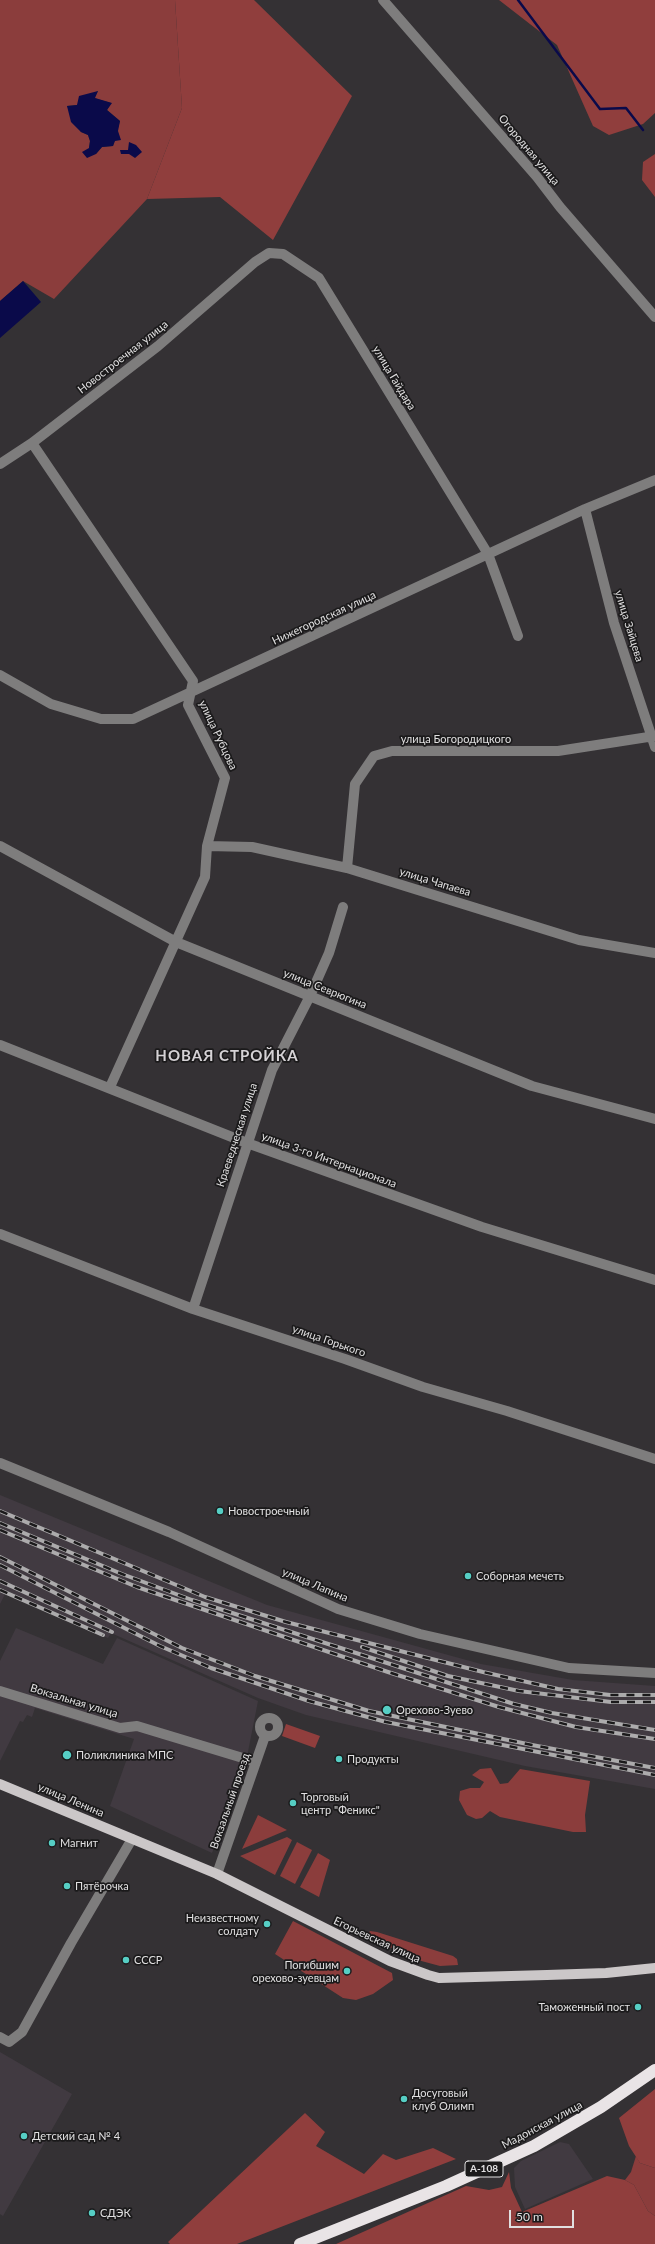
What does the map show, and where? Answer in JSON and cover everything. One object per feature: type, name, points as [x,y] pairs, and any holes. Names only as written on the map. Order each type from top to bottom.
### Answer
[{"type":"highway","name":"Мадонская улица","points":[[300,2244],[446,2186],[534,2146],[600,2107],[655,2070]]},
{"type":"main road","name":"улица Ленина","points":[[0,1784],[132,1840]]},
{"type":"main road","name":"Егорьевская улица","points":[[132,1840],[217,1874],[390,1961],[434,1977],[606,1973],[655,1968]]},
{"type":"street","name":"Огородная улица","points":[[383,0],[655,317]]},
{"type":"street","name":"улица Гайдара","points":[[255,262],[269,253],[283,254],[319,278],[488,554],[518,636]]},
{"type":"street","name":"Новостроечная улица","points":[[0,464],[32,443],[158,346],[255,262]]},
{"type":"street","name":"улица Рубцова","points":[[32,443],[193,681],[188,705],[225,778],[207,846],[205,877],[110,1087]]},
{"type":"street","name":"Нижегородская улица","points":[[0,675],[52,704],[101,719],[133,719],[585,509],[655,480]]},
{"type":"street","name":"улица Зайцева","points":[[585,509],[614,623],[654,737],[655,747]]},
{"type":"street","name":"улица Богородицкого","points":[[347,868],[355,784],[374,756],[392,751],[558,751],[654,737]]},
{"type":"street","name":"улица Севрюгина","points":[[0,846],[176,942],[532,1086],[655,1119]]},
{"type":"street","name":"улица Чапаева","points":[[207,846],[252,847],[347,868],[579,940],[655,953]]},
{"type":"street","name":"Краеведческая улица","points":[[194,1309],[272,1070],[310,996],[329,953],[343,907]]},
{"type":"street","name":"улица 3-го Интернационала","points":[[0,1045],[110,1087],[247,1143],[482,1228],[655,1280]]},
{"type":"street","name":"улица Горького","points":[[0,1234],[194,1309],[345,1358],[422,1387],[507,1410],[655,1459]]},
{"type":"street","name":"улица Лапина","points":[[0,1463],[169,1532],[338,1609],[420,1634],[554,1665],[569,1668],[655,1673]]},
{"type":"street","name":"Вокзальная улица","points":[[0,1692],[120,1728],[137,1726],[256,1762]]},
{"type":"street","name":"Вокзальный проезд","points":[[217,1874],[266,1736]]},
{"type":"street","points":[[4,2040],[22,2032],[70,1943],[132,1840]]},
{"type":"shaded area","points":[[0,0],[175,0],[182,108],[147,199],[54,299],[23,281],[0,301]],"holes":[[[98,91],[94,98],[111,103],[107,110],[120,121],[113,146],[102,147],[96,154],[89,148],[90,141],[88,135],[81,132],[67,106],[77,105]]]},
{"type":"shaded area","points":[[175,0],[254,0],[352,96],[273,240],[220,197],[147,199],[182,108]]},
{"type":"shaded area","points":[[499,0],[655,0],[655,113],[643,124],[609,135],[593,126],[557,45]]},
{"type":"shaded area","points":[[98,91],[95,98],[112,103],[107,110],[120,121],[118,131],[121,140],[115,141],[113,146],[102,147],[96,154],[87,158],[82,152],[89,148],[90,141],[88,135],[81,132],[71,122],[67,106],[77,105],[79,96]]},
{"type":"shaded area","points":[[129,142],[136,145],[142,152],[135,158],[129,154],[121,154],[120,150],[128,150]]},
{"type":"shaded area","points":[[655,154],[655,197],[642,180],[643,162]]},
{"type":"shaded area","points":[[23,281],[41,302],[0,338],[0,301]]},
{"type":"shaded area","points":[[0,1495],[267,1605],[481,1664],[573,1680],[655,1686],[655,1789],[525,1766],[306,1715],[258,1698],[111,1633],[108,1638],[5,1594],[0,1604]]},
{"type":"shaded area","points":[[16,1628],[103,1664],[117,1638],[258,1701],[244,1772],[212,1853],[110,1806],[134,1739],[35,1708],[32,1717],[27,1715],[23,1722],[20,1721],[0,1761],[0,1661]]},
{"type":"shaded area","points":[[286,1724],[320,1736],[315,1748],[282,1736]]},
{"type":"shaded area","points":[[491,1768],[500,1784],[508,1783],[520,1769],[590,1781],[585,1815],[586,1832],[573,1832],[500,1817],[490,1811],[482,1818],[476,1819],[467,1815],[459,1800],[460,1791],[470,1788],[480,1788],[484,1782],[472,1775],[480,1769]]},
{"type":"shaded area","points":[[258,1815],[287,1830],[242,1849]]},
{"type":"shaded area","points":[[287,1837],[292,1840],[275,1875],[240,1856]]},
{"type":"shaded area","points":[[297,1842],[312,1850],[295,1884],[280,1876]]},
{"type":"shaded area","points":[[318,1853],[330,1860],[319,1897],[300,1887]]},
{"type":"shaded area","points":[[293,1921],[392,1973],[393,1980],[373,1994],[356,2000],[343,1998],[275,1954]]},
{"type":"shaded area","points":[[370,1931],[453,1956],[457,1959],[458,1965],[440,1966],[414,1959],[369,1937],[368,1934]]},
{"type":"shaded area","name":"Детский сад № 4","points":[[0,2052],[72,2094],[3,2216],[0,2214]]},
{"type":"shaded area","points":[[655,2089],[655,2168],[640,2163],[629,2146],[619,2118]]},
{"type":"shaded area","points":[[305,2113],[325,2132],[316,2146],[364,2174],[383,2154],[396,2160],[433,2148],[456,2159],[237,2244],[170,2244],[168,2242]]},
{"type":"shaded area","points":[[560,2142],[569,2144],[593,2179],[525,2209],[515,2187],[514,2168],[521,2161]]},
{"type":"shaded area","points":[[636,2156],[640,2163],[655,2168],[655,2216],[648,2211],[634,2185],[625,2180],[631,2172]]},
{"type":"shaded area","points":[[509,2172],[511,2188],[522,2212],[607,2176],[625,2180],[634,2185],[648,2211],[655,2216],[655,2244],[336,2244],[466,2186],[489,2190],[502,2187]]},
{"type":"waterway","points":[[518,0],[600,109],[626,108],[643,130]]},
{"type":"railway","points":[[0,1511],[205,1597],[286,1622],[483,1672],[558,1689],[610,1695],[655,1695]]},
{"type":"railway","points":[[0,1523],[122,1574],[192,1600],[514,1704],[552,1713],[655,1730]]},
{"type":"railway","points":[[0,1530],[137,1587],[388,1672],[499,1707],[576,1727],[655,1739]]},
{"type":"railway","points":[[0,1557],[182,1648],[255,1676],[369,1711],[532,1745],[655,1768]]},
{"type":"railway","points":[[0,1565],[160,1646],[211,1668],[309,1701],[386,1722],[655,1775]]},
{"type":"railway","points":[[0,1581],[112,1632]]},
{"type":"railway","points":[[0,1590],[103,1635]]},
{"type":"railway","points":[[362,1647],[448,1676],[519,1691],[611,1702],[655,1702]]},
{"type":"place","name":"Новостроечный","points":[[220,1511]]},
{"type":"place","name":"Соборная мечеть","points":[[468,1576]]},
{"type":"place","name":"Орехово-Зуево","points":[[387,1710]]},
{"type":"place","name":"Поликлиника МПС","points":[[67,1755]]},
{"type":"place","name":"Продукты","points":[[339,1759]]},
{"type":"place","name":"Торговый центр \"Феникс\"","points":[[293,1803]]},
{"type":"place","name":"Магнит","points":[[52,1843]]},
{"type":"place","name":"Пятёрочка","points":[[67,1886]]},
{"type":"place","name":"Неизвестному солдату","points":[[267,1924]]},
{"type":"place","name":"СССР","points":[[126,1960]]},
{"type":"place","name":"Погибшим орехово-зуевцам","points":[[347,1971]]},
{"type":"place","name":"Таможенный пост","points":[[638,2007]]},
{"type":"place","name":"Досуговый клуб Олимп","points":[[404,2099]]},
{"type":"place","name":"Детский сад № 4","points":[[24,2136]]},
{"type":"place","name":"СДЭК","points":[[92,2213]]},
{"type":"district","name":"НОВАЯ СТРОЙКА","points":[[227,1056]]}]
